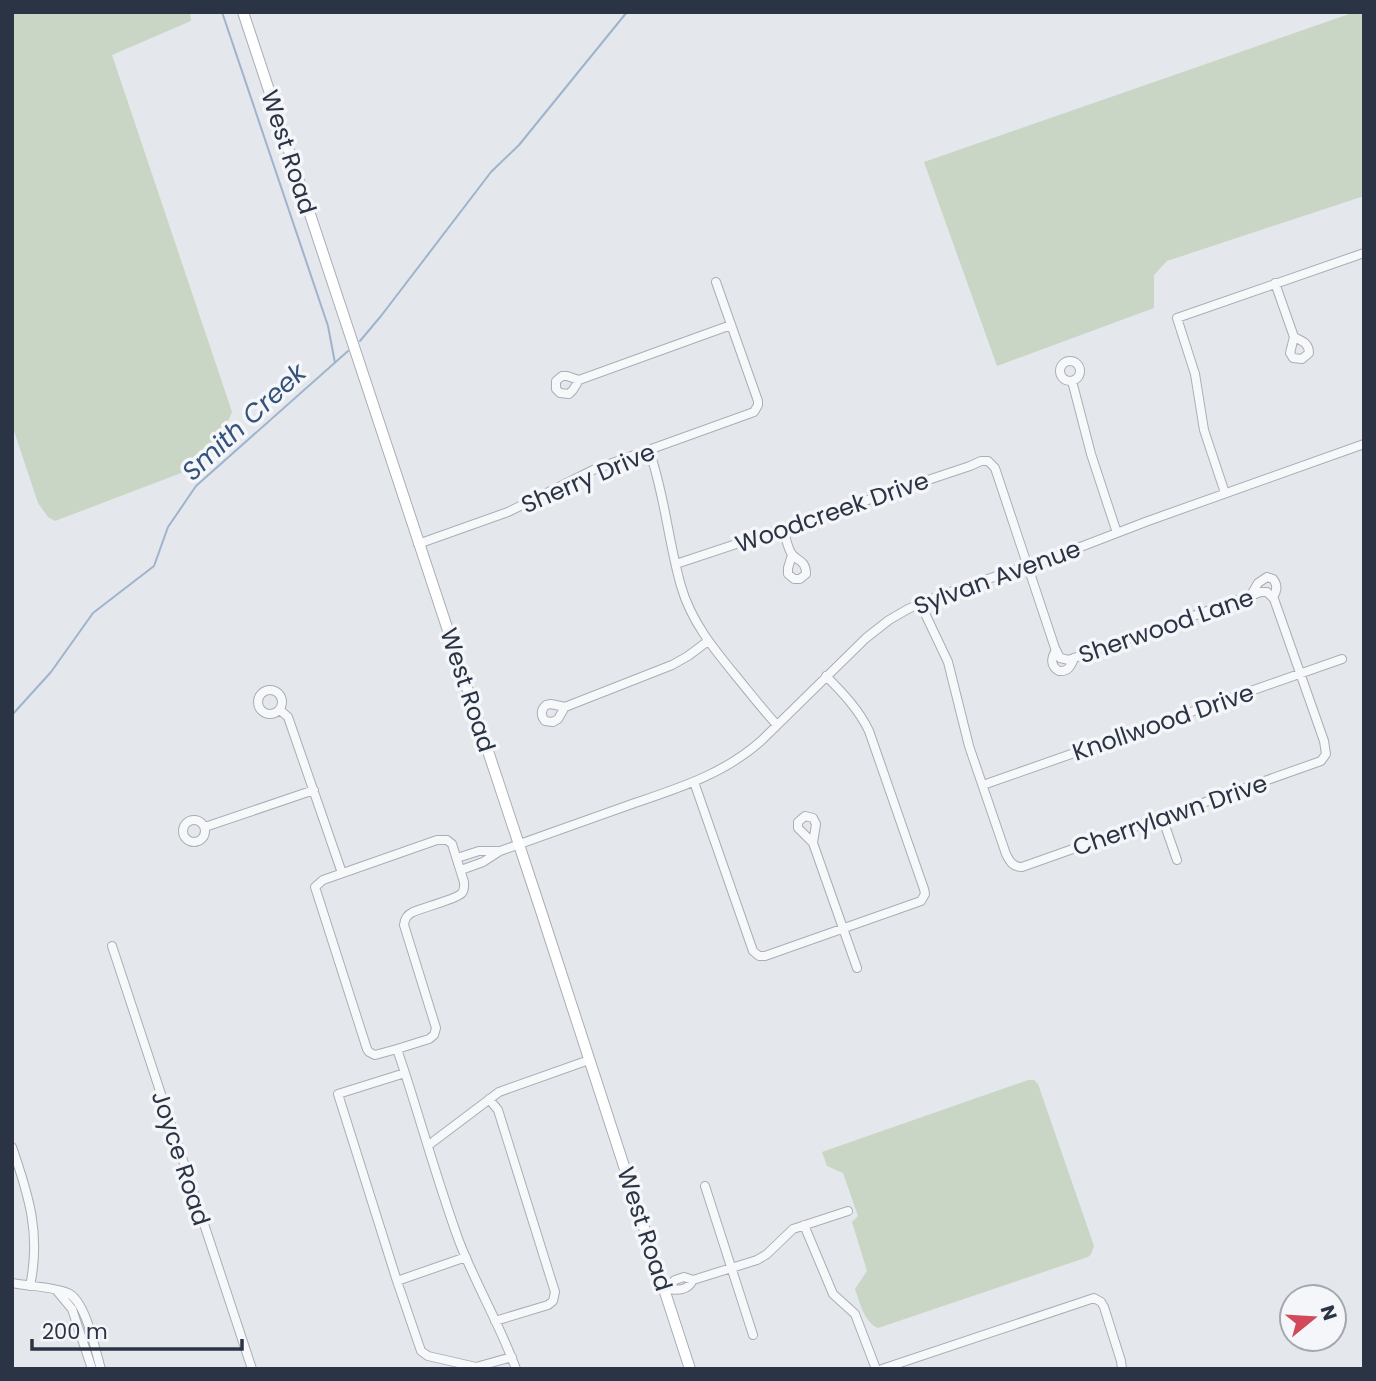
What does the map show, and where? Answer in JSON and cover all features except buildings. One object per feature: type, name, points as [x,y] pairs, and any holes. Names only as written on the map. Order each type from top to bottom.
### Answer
[{"type":"street","name":"West Road","points":[[243,12],[690,1369]]},
{"type":"street","points":[[1225,493],[1204,430],[1195,374],[1177,318],[1364,253]]},
{"type":"street","points":[[579,380],[731,325],[716,282]]},
{"type":"street","points":[[1275,283],[1294,337]]},
{"type":"street","name":"Sherry Drive","points":[[418,544],[508,512],[586,473],[750,414],[757,409],[758,401],[731,325]]},
{"type":"street","points":[[1072,381],[1091,454],[1117,533]]},
{"type":"street","name":"Sylvan Avenue","points":[[500,851],[694,782],[738,760],[777,726],[879,626],[920,603],[1364,444]]},
{"type":"street","points":[[649,450],[661,488],[686,602],[708,641],[777,726]]},
{"type":"street","name":"Woodcreek Drive","points":[[676,564],[981,461],[988,461],[995,468],[1027,565]]},
{"type":"street","points":[[783,529],[792,555]]},
{"type":"street","points":[[1027,565],[1056,650],[1052,664],[1059,671],[1065,671],[1074,658]]},
{"type":"street","points":[[1251,595],[1258,583],[1267,577],[1273,579],[1277,585],[1271,595],[1300,674]]},
{"type":"street","name":"Sherwood Lane","points":[[1056,650],[1062,659],[1069,660],[1251,595],[1261,592],[1271,595]]},
{"type":"street","points":[[920,603],[948,662],[967,739],[983,785]]},
{"type":"street","points":[[565,707],[672,665],[708,641]]},
{"type":"street","name":"Knollwood Drive","points":[[983,785],[1342,659]]},
{"type":"street","name":"Cherrylawn Drive","points":[[983,785],[1006,854],[1012,865],[1022,867],[1321,761],[1327,750],[1300,674]]},
{"type":"street","points":[[694,782],[753,951],[759,956],[917,904],[924,898],[924,889],[869,732],[849,700],[827,676]]},
{"type":"street","points":[[280,710],[288,718],[342,873]]},
{"type":"street","points":[[205,827],[314,790]]},
{"type":"street","points":[[1162,817],[1177,860]]},
{"type":"street","points":[[440,839],[452,844],[464,886],[461,894],[413,912],[405,919],[404,925],[436,1028],[429,1039],[375,1055],[367,1049],[315,887],[319,882],[342,873],[440,839]]},
{"type":"street","points":[[813,843],[857,968]]},
{"type":"street","points":[[457,859],[479,851],[500,851]]},
{"type":"street","points":[[461,870],[483,862],[500,851]]},
{"type":"street","name":"Joyce Road","points":[[112,946],[252,1369]]},
{"type":"street","points":[[397,1049],[466,1257],[516,1369]]},
{"type":"street","points":[[428,1146],[489,1099],[508,1088],[589,1060]]},
{"type":"street","points":[[405,1073],[338,1094],[418,1346],[425,1354],[475,1367],[512,1357]]},
{"type":"street","points":[[489,1099],[498,1110],[555,1292],[553,1301],[548,1305],[495,1321]]},
{"type":"street","points":[[12,1147],[27,1192],[34,1225],[30,1286]]},
{"type":"street","points":[[705,1186],[753,1335]]},
{"type":"street","points":[[665,1289],[675,1280],[684,1277],[693,1280],[761,1258],[793,1229],[848,1211]]},
{"type":"street","points":[[804,1225],[833,1294],[855,1314],[876,1369]]},
{"type":"street","points":[[397,1281],[466,1257]]},
{"type":"street","points":[[12,1283],[57,1290],[72,1309],[101,1369]]},
{"type":"street","points":[[882,1369],[1090,1299],[1099,1301],[1104,1307],[1122,1369]]},
{"type":"street","points":[[89,1346],[92,1369]]},
{"type":"green space","points":[[12,12],[190,12],[191,21],[112,55],[232,412],[214,453],[181,473],[55,521],[48,517],[38,503],[12,425]]},
{"type":"green space","points":[[1355,12],[1364,12],[1364,196],[1167,261],[1154,275],[1154,308],[997,366],[924,162]]},
{"type":"green space","points":[[1034,1080],[1038,1084],[1094,1246],[1091,1254],[878,1328],[873,1325],[863,1312],[855,1289],[867,1271],[852,1222],[858,1216],[843,1173],[827,1166],[822,1152]]},
{"type":"waterway","points":[[222,12],[328,326],[335,363]]},
{"type":"waterway","name":"Smith Creek","points":[[360,341],[491,172],[519,145],[627,12]]},
{"type":"waterway","name":"Smith Creek","points":[[12,715],[51,672],[93,613],[154,566],[168,527],[196,486],[348,351]]}]
